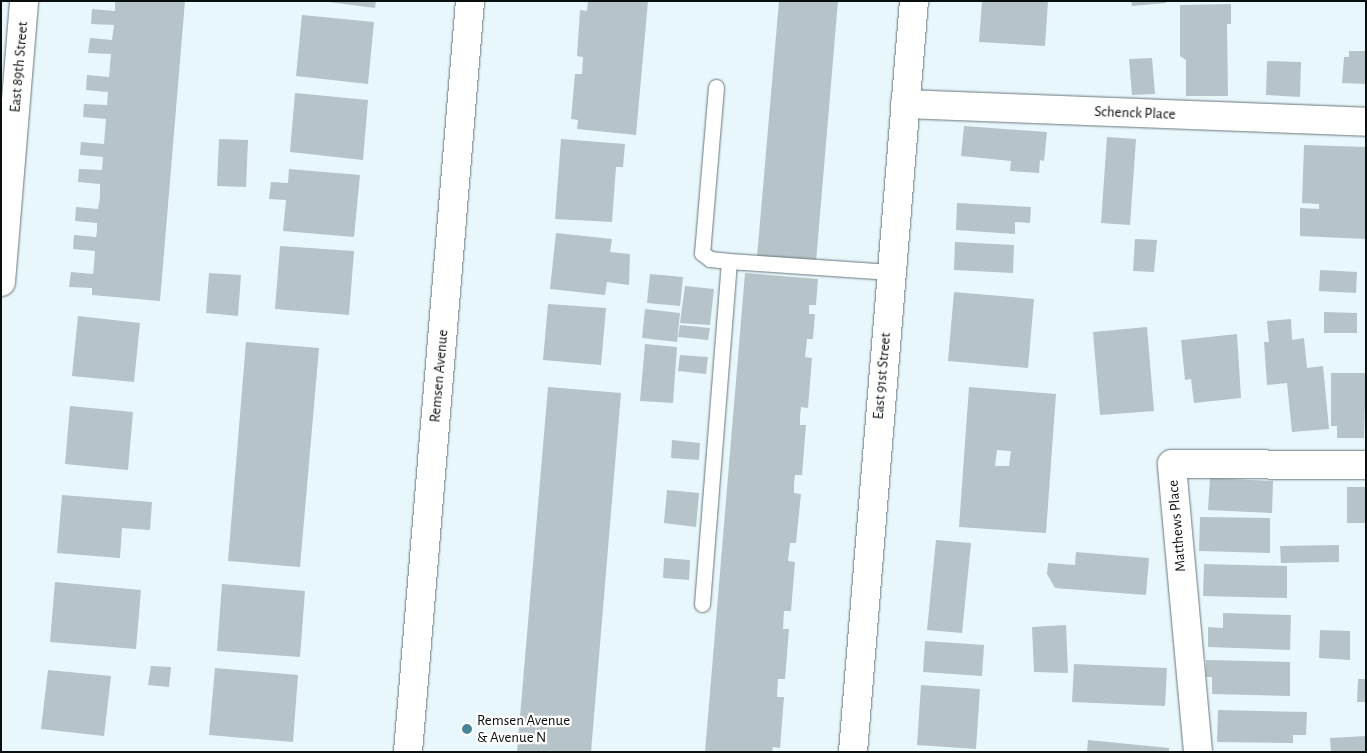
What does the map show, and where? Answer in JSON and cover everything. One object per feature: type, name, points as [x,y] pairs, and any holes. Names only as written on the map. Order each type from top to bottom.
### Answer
[{"type":"street","name":"East 89th Street","points":[[1,282],[24,1]]},
{"type":"street","name":"Remsen Avenue","points":[[408,752],[470,1]]},
{"type":"street","name":"East 91st Street","points":[[853,752],[914,1]]},
{"type":"street","name":"Schenck Place","points":[[905,104],[1366,122]]},
{"type":"street","name":"Matthews Place","points":[[1198,752],[1172,464],[1366,465]]},
{"type":"lane","points":[[716,87],[702,253],[710,259],[729,261],[891,272]]},
{"type":"lane","points":[[702,604],[729,261]]},
{"type":"building","points":[[115,1],[185,1],[160,301],[92,295],[92,288],[69,287],[71,272],[93,274],[95,251],[73,249],[74,235],[96,237],[97,223],[75,221],[76,207],[98,209],[100,184],[78,182],[79,169],[102,170],[103,157],[80,155],[81,142],[104,144],[106,119],[83,117],[84,104],[107,105],[108,92],[86,90],[87,75],[109,77],[111,54],[88,53],[90,38],[112,40],[114,25],[91,24],[92,9],[115,11]]},
{"type":"building","points":[[321,1],[376,1],[375,8]]},
{"type":"building","points":[[588,1],[648,1],[636,135],[577,129],[578,120],[571,119],[575,74],[582,74],[583,57],[577,56],[580,10],[587,11]]},
{"type":"building","points":[[779,1],[838,1],[816,262],[757,257]]},
{"type":"building","points":[[982,1],[1048,1],[1045,46],[979,42]]},
{"type":"building","points":[[1131,1],[1166,1],[1166,3],[1132,6]]},
{"type":"building","points":[[1231,4],[1231,24],[1227,24],[1228,96],[1186,96],[1186,60],[1180,56],[1180,5]]},
{"type":"building","points":[[302,15],[374,22],[368,84],[296,76]]},
{"type":"building","points":[[1349,51],[1366,51],[1366,84],[1342,83],[1344,57],[1349,57]]},
{"type":"building","points":[[1152,58],[1155,94],[1132,95],[1129,59]]},
{"type":"building","points":[[1267,61],[1301,62],[1300,97],[1266,95]]},
{"type":"building","points":[[295,93],[368,100],[363,160],[290,152]]},
{"type":"building","points":[[964,126],[1047,132],[1044,161],[1040,160],[1039,173],[1010,171],[1011,161],[961,156]]},
{"type":"building","points":[[1107,137],[1136,139],[1130,225],[1101,223]]},
{"type":"building","points":[[219,139],[248,140],[246,187],[217,186]]},
{"type":"building","points":[[561,139],[625,144],[623,167],[616,167],[612,222],[555,219]]},
{"type":"building","points":[[1304,145],[1366,147],[1366,239],[1300,236],[1300,208],[1319,209],[1319,204],[1302,203]]},
{"type":"building","points":[[289,169],[360,175],[354,237],[283,231],[286,200],[269,199],[271,182],[288,183]]},
{"type":"building","points":[[957,203],[1031,207],[1030,223],[1015,222],[1015,234],[956,230]]},
{"type":"building","points":[[556,233],[612,239],[610,252],[630,254],[629,285],[607,282],[605,295],[550,289]]},
{"type":"building","points":[[1135,239],[1157,240],[1154,272],[1133,271]]},
{"type":"building","points":[[955,242],[1014,245],[1013,273],[954,270]]},
{"type":"building","points":[[280,246],[354,251],[349,315],[275,309]]},
{"type":"building","points":[[1320,270],[1357,272],[1356,293],[1319,291]]},
{"type":"building","points":[[209,273],[241,275],[238,316],[206,313]]},
{"type":"building","points":[[745,273],[818,279],[816,305],[809,305],[809,314],[815,314],[813,339],[807,339],[805,357],[812,358],[808,408],[801,407],[800,416],[800,425],[806,425],[802,475],[795,475],[794,484],[794,493],[801,494],[796,543],[790,543],[788,561],[795,562],[791,611],[784,611],[783,629],[789,629],[785,679],[778,679],[777,697],[784,697],[780,748],[773,747],[772,752],[705,752]]},
{"type":"building","points":[[650,274],[683,277],[680,306],[647,303]]},
{"type":"building","points":[[685,286],[714,289],[710,325],[680,323]]},
{"type":"building","points":[[954,292],[1034,299],[1028,368],[948,361]]},
{"type":"building","points":[[548,304],[606,308],[601,365],[543,360]]},
{"type":"building","points":[[645,309],[680,313],[677,342],[642,338]]},
{"type":"building","points":[[1324,312],[1357,313],[1357,333],[1324,333]]},
{"type":"building","points":[[78,316],[140,323],[134,382],[72,376]]},
{"type":"building","points":[[1291,319],[1292,340],[1304,338],[1307,368],[1323,366],[1329,429],[1292,432],[1287,383],[1267,385],[1264,342],[1269,342],[1267,321]]},
{"type":"building","points":[[680,325],[710,328],[708,340],[678,337]]},
{"type":"building","points":[[1147,327],[1154,411],[1100,415],[1093,332]]},
{"type":"building","points":[[1237,334],[1241,398],[1194,403],[1191,379],[1185,380],[1181,340]]},
{"type":"building","points":[[246,342],[319,348],[300,567],[228,561]]},
{"type":"building","points":[[645,344],[677,347],[673,403],[640,401]]},
{"type":"building","points":[[680,355],[708,357],[706,374],[678,371]]},
{"type":"building","points":[[1331,373],[1366,373],[1364,438],[1337,438],[1337,426],[1331,426]]},
{"type":"building","points":[[548,387],[621,393],[591,752],[517,752]]},
{"type":"building","points":[[969,387],[1056,394],[1046,533],[959,527]],"holes":[[[997,450],[1011,451],[1009,466],[995,466]]]},
{"type":"building","points":[[70,406],[133,412],[128,470],[65,464]]},
{"type":"building","points":[[672,440],[700,443],[699,460],[671,458]]},
{"type":"building","points":[[1210,478],[1273,481],[1272,513],[1208,510]]},
{"type":"building","points":[[1347,487],[1366,487],[1366,523],[1347,523]]},
{"type":"building","points":[[667,490],[699,493],[696,527],[664,523]]},
{"type":"building","points":[[62,495],[152,502],[150,530],[122,528],[120,558],[57,553]]},
{"type":"building","points":[[1200,517],[1270,518],[1270,553],[1199,551]]},
{"type":"building","points":[[936,540],[971,543],[962,633],[927,630]]},
{"type":"building","points":[[1339,545],[1339,562],[1281,563],[1280,546]]},
{"type":"building","points":[[1076,552],[1149,558],[1146,595],[1055,588],[1047,574],[1048,563],[1075,565]]},
{"type":"building","points":[[664,558],[690,560],[689,580],[663,578]]},
{"type":"building","points":[[1204,564],[1287,566],[1287,598],[1203,596]]},
{"type":"building","points":[[55,582],[141,590],[136,649],[50,642]]},
{"type":"building","points":[[222,584],[305,591],[300,657],[217,651]]},
{"type":"building","points":[[1223,613],[1291,615],[1290,650],[1208,647],[1208,627],[1223,628]]},
{"type":"building","points":[[1066,625],[1068,673],[1034,672],[1032,627]]},
{"type":"building","points":[[1320,630],[1350,631],[1350,660],[1319,658]]},
{"type":"building","points":[[925,641],[984,645],[982,676],[923,672]]},
{"type":"building","points":[[1206,660],[1290,662],[1290,696],[1212,694],[1212,677],[1206,677]]},
{"type":"building","points":[[1074,664],[1167,668],[1165,706],[1072,702]]},
{"type":"building","points":[[151,666],[171,667],[169,687],[148,685]]},
{"type":"building","points":[[215,668],[298,675],[293,742],[209,735]]},
{"type":"building","points":[[48,670],[111,676],[104,736],[41,729]]},
{"type":"building","points":[[1358,679],[1366,679],[1366,702],[1357,702]]},
{"type":"building","points":[[921,685],[980,689],[976,749],[917,745]]},
{"type":"building","points":[[1218,710],[1307,712],[1306,735],[1293,735],[1293,743],[1217,742]]},
{"type":"building","points":[[1366,736],[1366,752],[1331,752],[1330,738]]},
{"type":"building","points":[[1088,740],[1169,748],[1169,752],[1087,752]]},
{"type":"place","name":"Remsen Avenue & Avenue N","points":[[467,729]]}]
